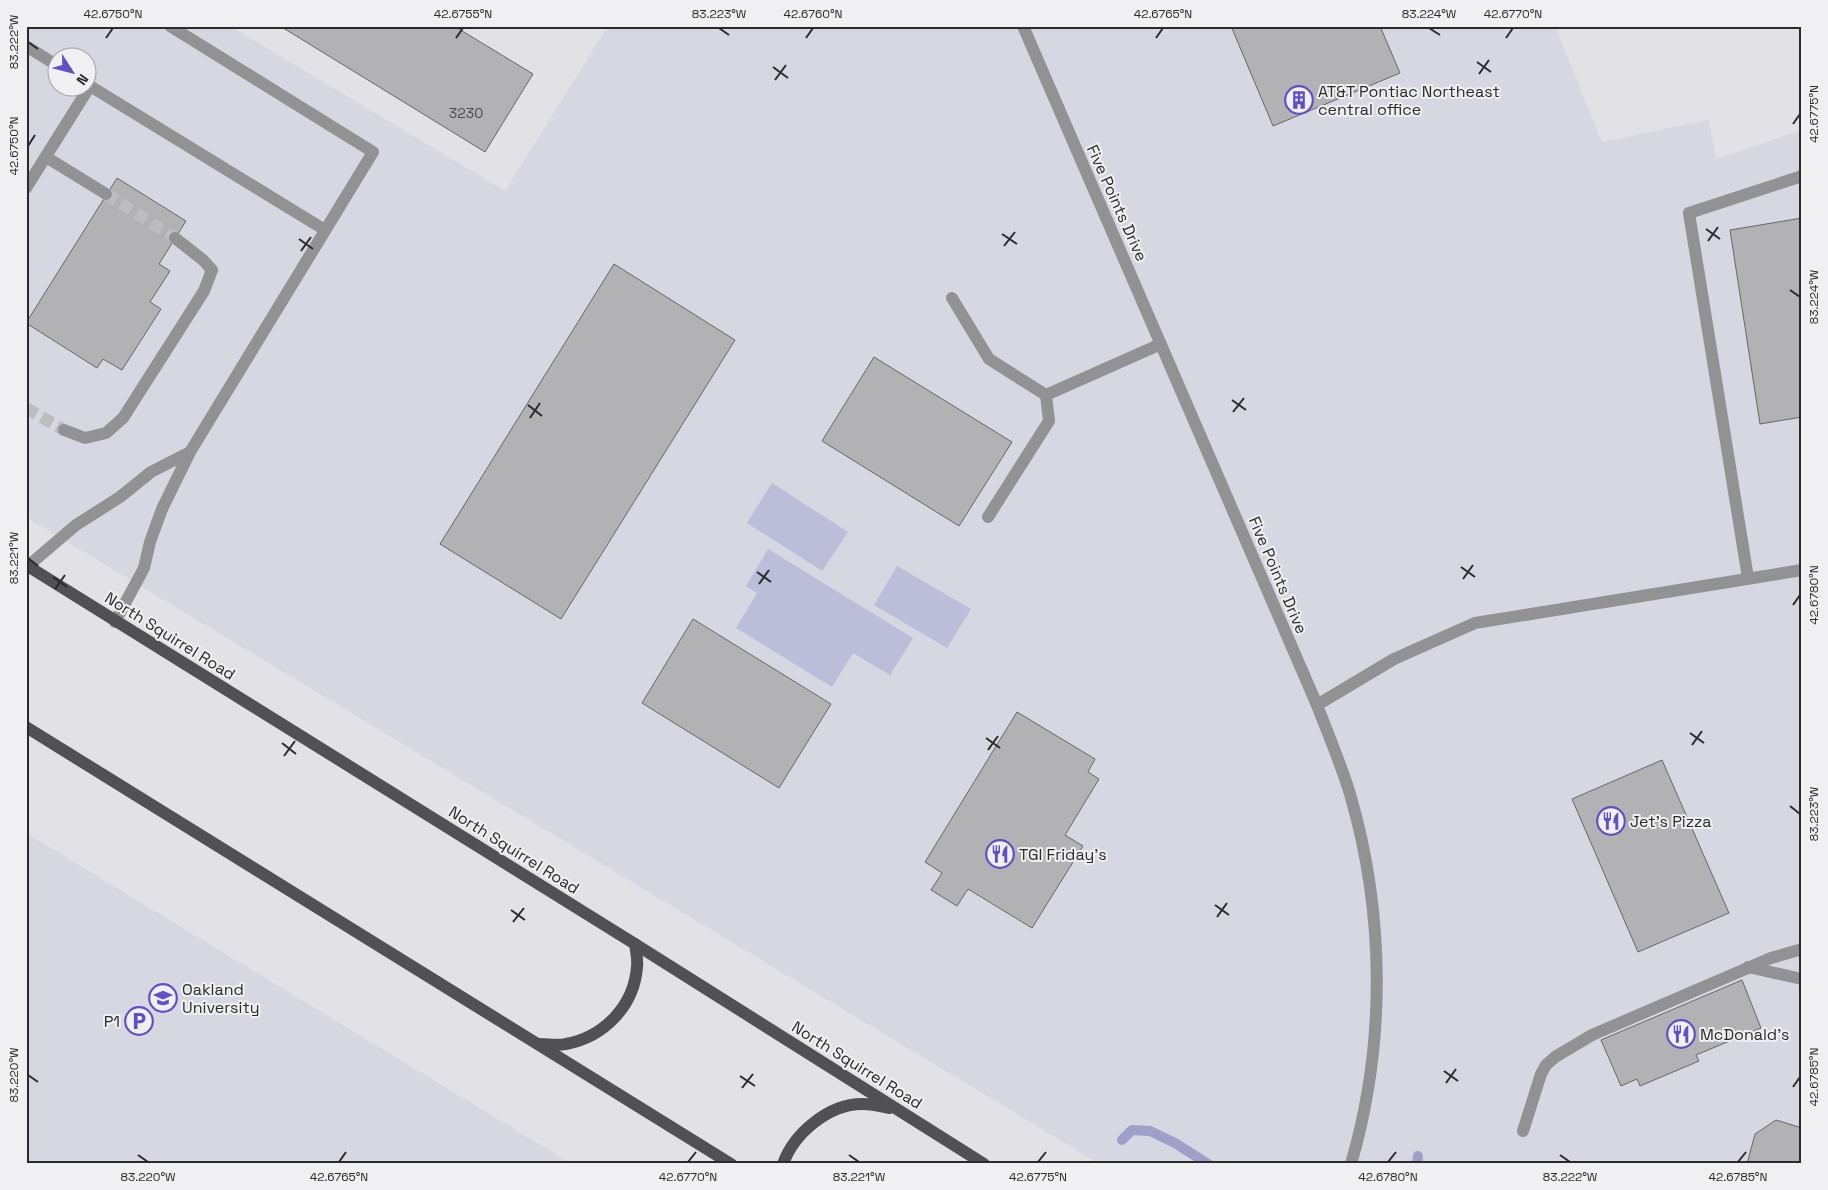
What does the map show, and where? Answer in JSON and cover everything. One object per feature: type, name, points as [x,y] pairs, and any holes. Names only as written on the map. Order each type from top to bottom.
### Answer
[{"type":"main road","name":"North Squirrel Road","points":[[27,566],[635,944],[984,1164]]},
{"type":"main road","points":[[26,727],[731,1164]]},
{"type":"main road","points":[[537,1044],[564,1045],[589,1038],[608,1025],[625,1006],[634,988],[638,966],[635,944]]},
{"type":"main road","points":[[783,1164],[786,1154],[799,1137],[816,1121],[839,1109],[862,1104],[894,1108]]},
{"type":"street","points":[[115,622],[144,568],[150,542],[162,509],[190,452],[373,152],[170,26]]},
{"type":"street","name":"Five Points Drive","points":[[1023,26],[1317,705],[1350,794],[1368,872],[1377,987],[1375,1033],[1366,1099],[1351,1164]]},
{"type":"street","points":[[26,46],[48,60]]},
{"type":"street","points":[[98,91],[325,230]]},
{"type":"street","points":[[26,188],[81,98]]},
{"type":"street","points":[[46,156],[106,194]]},
{"type":"street","points":[[1748,578],[1689,213],[1802,176]]},
{"type":"street","points":[[64,430],[85,438],[106,433],[123,418],[204,290],[212,270],[176,238]]},
{"type":"street","points":[[952,298],[990,359],[1046,395]]},
{"type":"street","points":[[1046,395],[1161,344]]},
{"type":"street","points":[[988,517],[1049,422],[1046,395]]},
{"type":"street","points":[[27,566],[76,526],[120,497],[151,472],[190,452]]},
{"type":"street","points":[[1317,705],[1394,659],[1475,623],[1802,570]]},
{"type":"street","points":[[1523,1131],[1541,1074],[1546,1065],[1555,1057],[1592,1035],[1748,967],[1784,953],[1802,949]]},
{"type":"street","points":[[1748,967],[1802,979]]},
{"type":"shaded area","points":[[26,26],[230,26],[505,191],[608,26],[1555,26],[1602,142],[1709,120],[1716,159],[1802,130],[1802,1164],[1100,1164],[26,517]]},
{"type":"shaded area","points":[[772,483],[848,532],[822,571],[747,523]]},
{"type":"shaded area","points":[[768,549],[913,638],[890,675],[853,653],[832,687],[736,628],[757,593],[746,586]]},
{"type":"shaded area","points":[[897,566],[971,609],[947,648],[874,605]]},
{"type":"shaded area","name":"Oakland University","points":[[26,833],[572,1164],[26,1164]]},
{"type":"building","points":[[280,26],[454,26],[533,74],[485,152]]},
{"type":"building","name":"AT&T Pontiac Northeast central office","points":[[1231,26],[1380,26],[1400,73],[1273,126]]},
{"type":"building","points":[[117,178],[186,221],[159,264],[170,271],[150,302],[161,309],[122,370],[103,359],[97,368],[26,323]]},
{"type":"building","points":[[1802,218],[1802,417],[1760,424],[1730,230]]},
{"type":"building","points":[[614,264],[735,340],[561,619],[440,544]]},
{"type":"building","points":[[874,357],[1012,442],[959,526],[822,441]]},
{"type":"building","points":[[693,619],[831,704],[779,788],[642,703]]},
{"type":"building","points":[[1017,712],[1095,759],[1088,772],[1099,779],[1065,835],[1083,846],[1032,928],[968,889],[957,906],[931,890],[942,873],[925,862]]},
{"type":"building","points":[[1662,760],[1729,913],[1638,952],[1572,799]]},
{"type":"building","name":"McDonald's","points":[[1742,980],[1761,1028],[1696,1055],[1699,1061],[1640,1086],[1637,1079],[1621,1086],[1601,1040]]},
{"type":"building","points":[[1776,1120],[1802,1128],[1802,1164],[1747,1164],[1755,1134]]},
{"type":"waterway","points":[[1122,1140],[1132,1130],[1150,1131],[1175,1143],[1208,1164]]},
{"type":"waterway","points":[[1417,1164],[1418,1156]]},
{"type":"tunnel","points":[[106,194],[175,238]]},
{"type":"tunnel","points":[[26,408],[64,430]]},
{"type":"place","name":"AT&T Pontiac Northeast central office","points":[[1299,100]]},
{"type":"place","name":"Jet's Pizza","points":[[1611,821]]},
{"type":"place","name":"TGI Friday's","points":[[1000,854]]},
{"type":"place","name":"Oakland University","points":[[163,998]]},
{"type":"place","name":"P1","points":[[139,1021]]},
{"type":"place","name":"McDonald's","points":[[1681,1034]]}]
